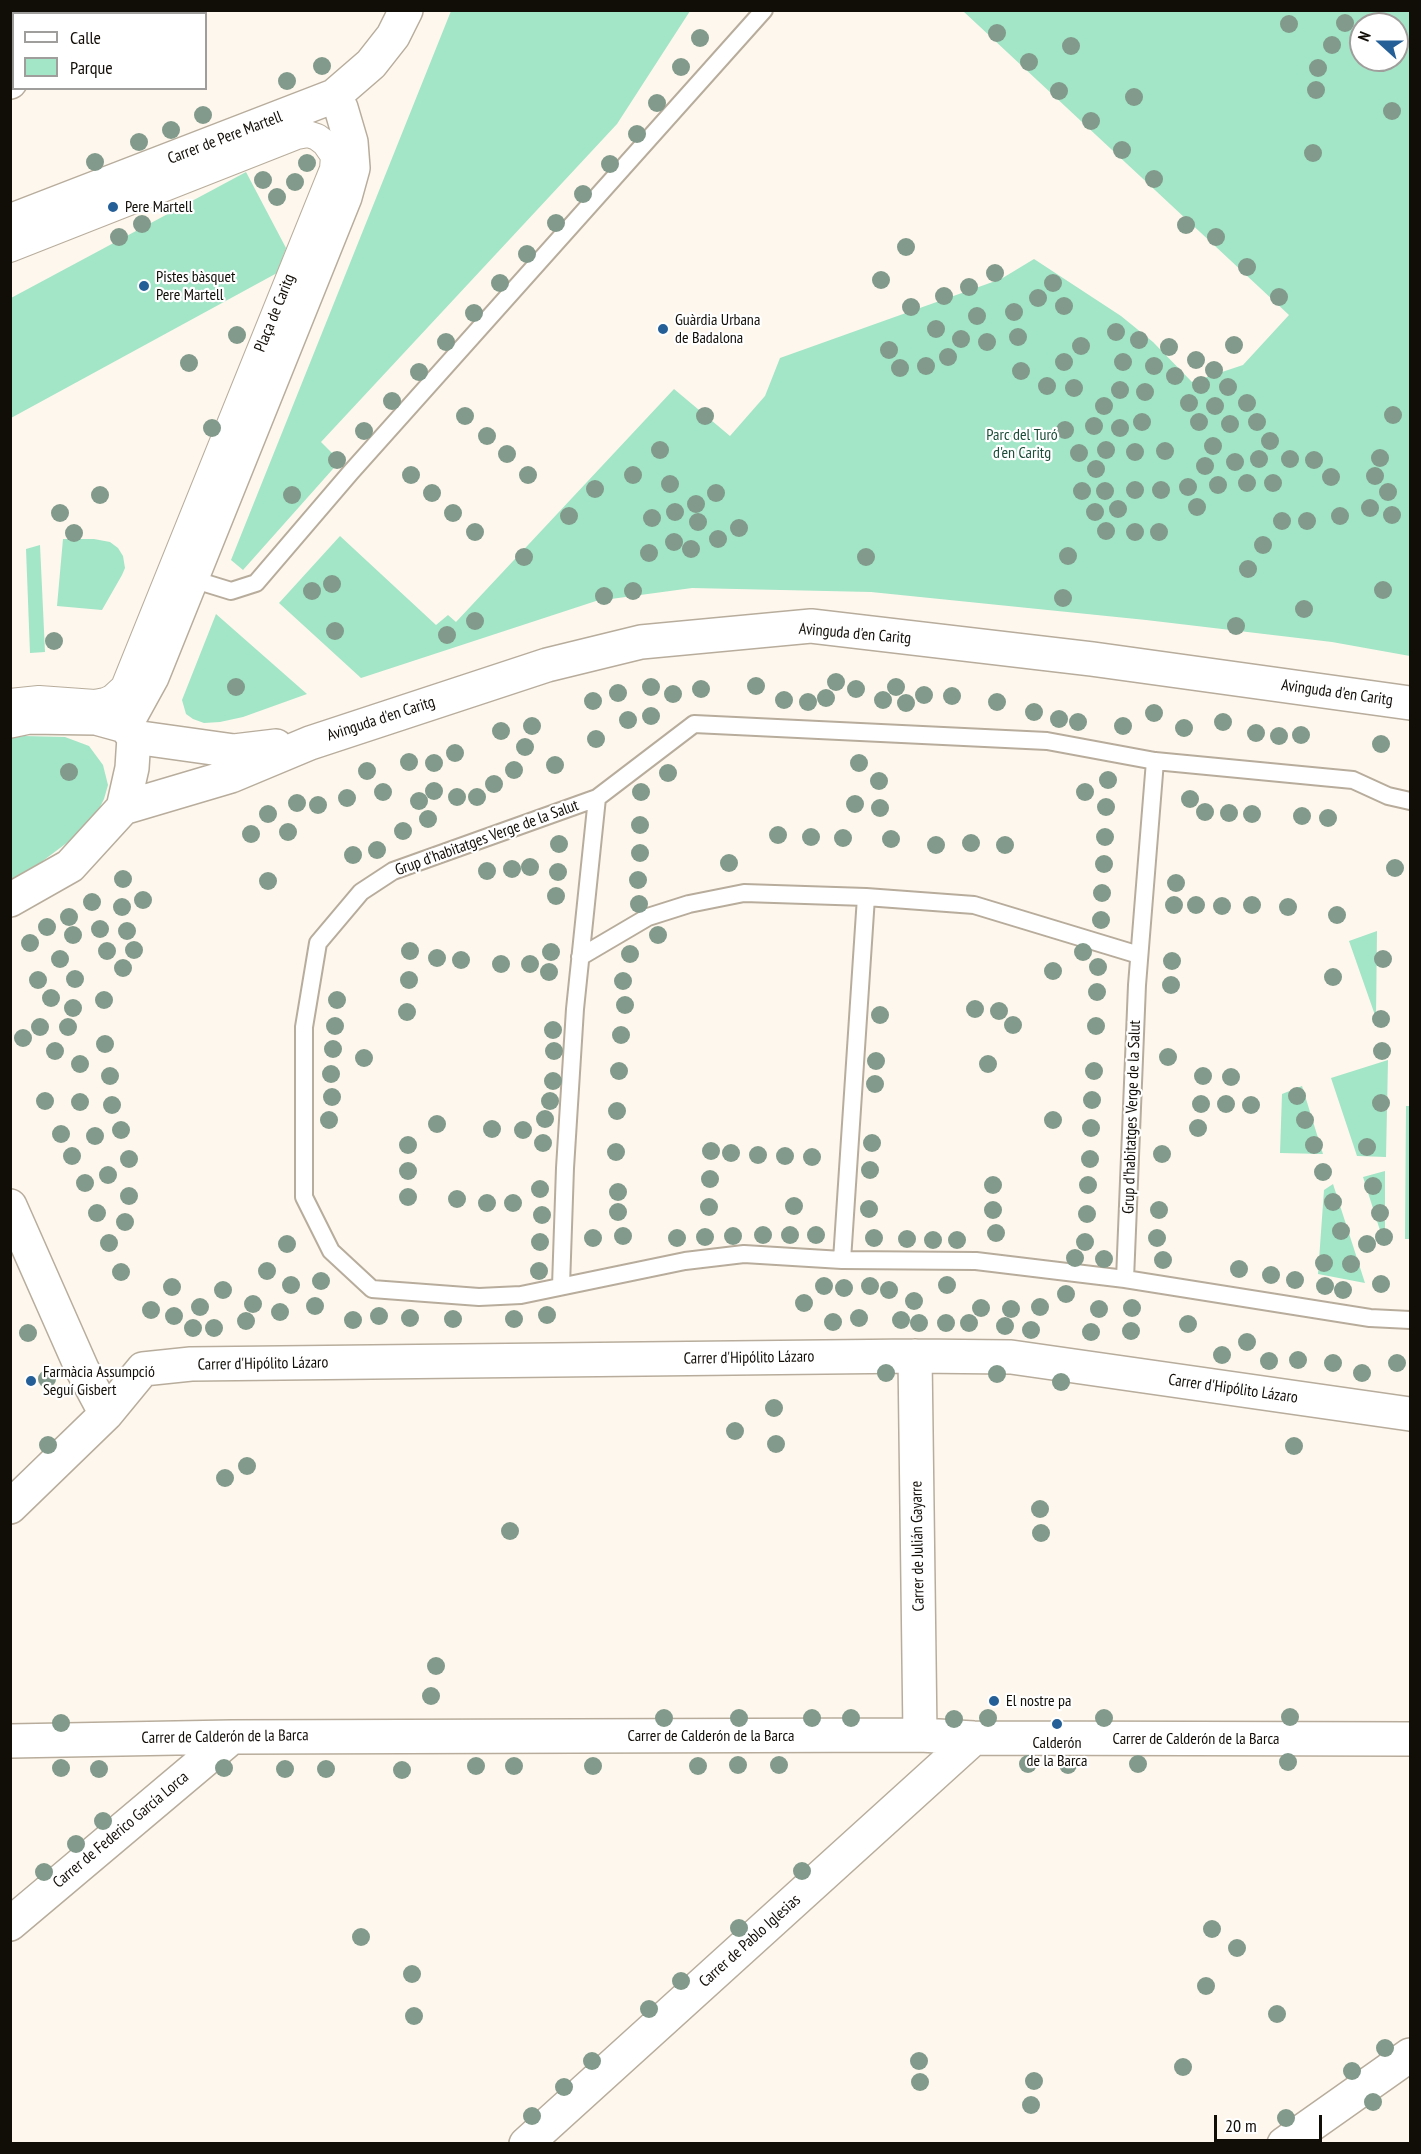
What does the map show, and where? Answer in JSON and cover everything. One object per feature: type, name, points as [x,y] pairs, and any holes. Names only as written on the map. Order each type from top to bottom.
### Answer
[{"type":"street","name":"Carrer de Pere Martell","points":[[10,221],[334,96],[370,64],[393,36],[406,10]]},
{"type":"street","name":"Plaça de Caritg","points":[[129,732],[345,197],[353,168],[351,142],[341,108],[334,96]]},
{"type":"street","name":"Plaça de Caritg","points":[[10,249],[297,136],[308,134],[317,137],[325,142],[334,156],[333,169],[124,687],[105,701],[39,699],[10,702]]},
{"type":"street","name":"Avinguda d'en Caritg","points":[[123,808],[231,776],[310,743],[547,665],[641,642],[811,627],[1092,659],[1410,703]]},
{"type":"street","name":"Avinguda d'en Caritg","points":[[10,722],[29,717],[96,718],[129,732],[234,751],[310,743]]},
{"type":"street","points":[[10,900],[70,866],[123,808],[132,768],[129,732]]},
{"type":"street","points":[[10,1206],[82,1368],[106,1414]]},
{"type":"street","name":"Carrer d'Hipólito Lázaro","points":[[10,1507],[106,1414],[143,1368],[191,1364],[915,1356],[1011,1357],[1410,1414]]},
{"type":"street","name":"Carrer de Julián Gayarre","points":[[915,1356],[920,1735]]},
{"type":"street","name":"Carrer de Calderón de la Barca","points":[[10,1742],[232,1737],[920,1735],[974,1738],[1410,1738]]},
{"type":"street","name":"Carrer de Federico García Lorca","points":[[10,1924],[232,1737]]},
{"type":"street","name":"Carrer de Pablo Iglesias","points":[[526,2144],[974,1738]]},
{"type":"street","points":[[1284,2144],[1410,2055]]},
{"type":"lane","points":[[192,579],[231,591],[256,583],[386,433],[764,10]]},
{"type":"lane","name":"Grup d'habitatges Verge de la Salut","points":[[1410,801],[1388,796],[1353,780],[1155,761],[1047,741],[694,724],[597,798],[393,871],[361,892],[318,943],[304,1027],[304,1197],[331,1251],[372,1289],[479,1297],[521,1295],[685,1261],[744,1254],[842,1260],[975,1261],[1125,1278],[1370,1317],[1410,1320]]},
{"type":"lane","name":"Grup d'habitatges Verge de la Salut","points":[[1125,1278],[1139,955],[1155,761]]},
{"type":"lane","name":"Grup d'habitatges Verge de la Salut","points":[[561,1286],[565,1168],[575,1010],[597,798]]},
{"type":"lane","points":[[580,957],[648,917],[689,904],[744,893],[866,897],[974,905],[1139,955]]},
{"type":"lane","points":[[842,1260],[866,897]]},
{"type":"green space","points":[[451,11],[690,11],[617,124],[321,442],[340,461],[243,570],[231,560]]},
{"type":"green space","name":"Parc del Turó d'en Caritg","points":[[963,11],[1410,11],[1410,656],[1332,642],[1146,620],[871,592],[692,588],[596,601],[361,678],[279,603],[340,536],[436,625],[448,615],[456,622],[674,389],[730,436],[765,396],[780,358],[1001,279],[1034,259],[1121,316],[1153,342],[1192,382],[1243,365],[1289,315]]},
{"type":"green space","name":"Pistes bàsquet Pere Martell","points":[[246,172],[286,248],[277,273],[11,418],[11,298]]},
{"type":"green space","points":[[63,539],[94,539],[110,542],[123,556],[125,568],[102,610],[57,606]]},
{"type":"green space","points":[[40,545],[45,652],[30,653],[26,549]]},
{"type":"green space","points":[[216,614],[307,694],[243,717],[220,722],[204,723],[186,714],[182,700]]},
{"type":"green space","points":[[65,737],[89,746],[103,765],[108,785],[98,811],[72,839],[40,863],[11,880],[11,738]]},
{"type":"green space","points":[[1377,931],[1376,1018],[1349,941]]},
{"type":"green space","points":[[1388,1060],[1386,1157],[1357,1156],[1331,1078]]},
{"type":"green space","points":[[1302,1086],[1323,1154],[1280,1153],[1282,1094]]},
{"type":"green space","points":[[1406,1106],[1410,1106],[1410,1239],[1405,1239]]},
{"type":"green space","points":[[1385,1171],[1385,1246],[1363,1177]]},
{"type":"green space","points":[[1333,1184],[1365,1283],[1318,1274],[1324,1190]]},
{"type":"place","name":"Pere Martell","points":[[113,207]]},
{"type":"place","name":"Pistes bàsquet Pere Martell","points":[[144,286]]},
{"type":"place","name":"Guàrdia Urbana de Badalona","points":[[663,329]]},
{"type":"place","name":"Farmàcia Assumpció Seguí Gisbert","points":[[31,1381]]},
{"type":"place","name":"El nostre pa","points":[[994,1701]]},
{"type":"place","name":"Calderón de la Barca","points":[[1057,1724]]}]
